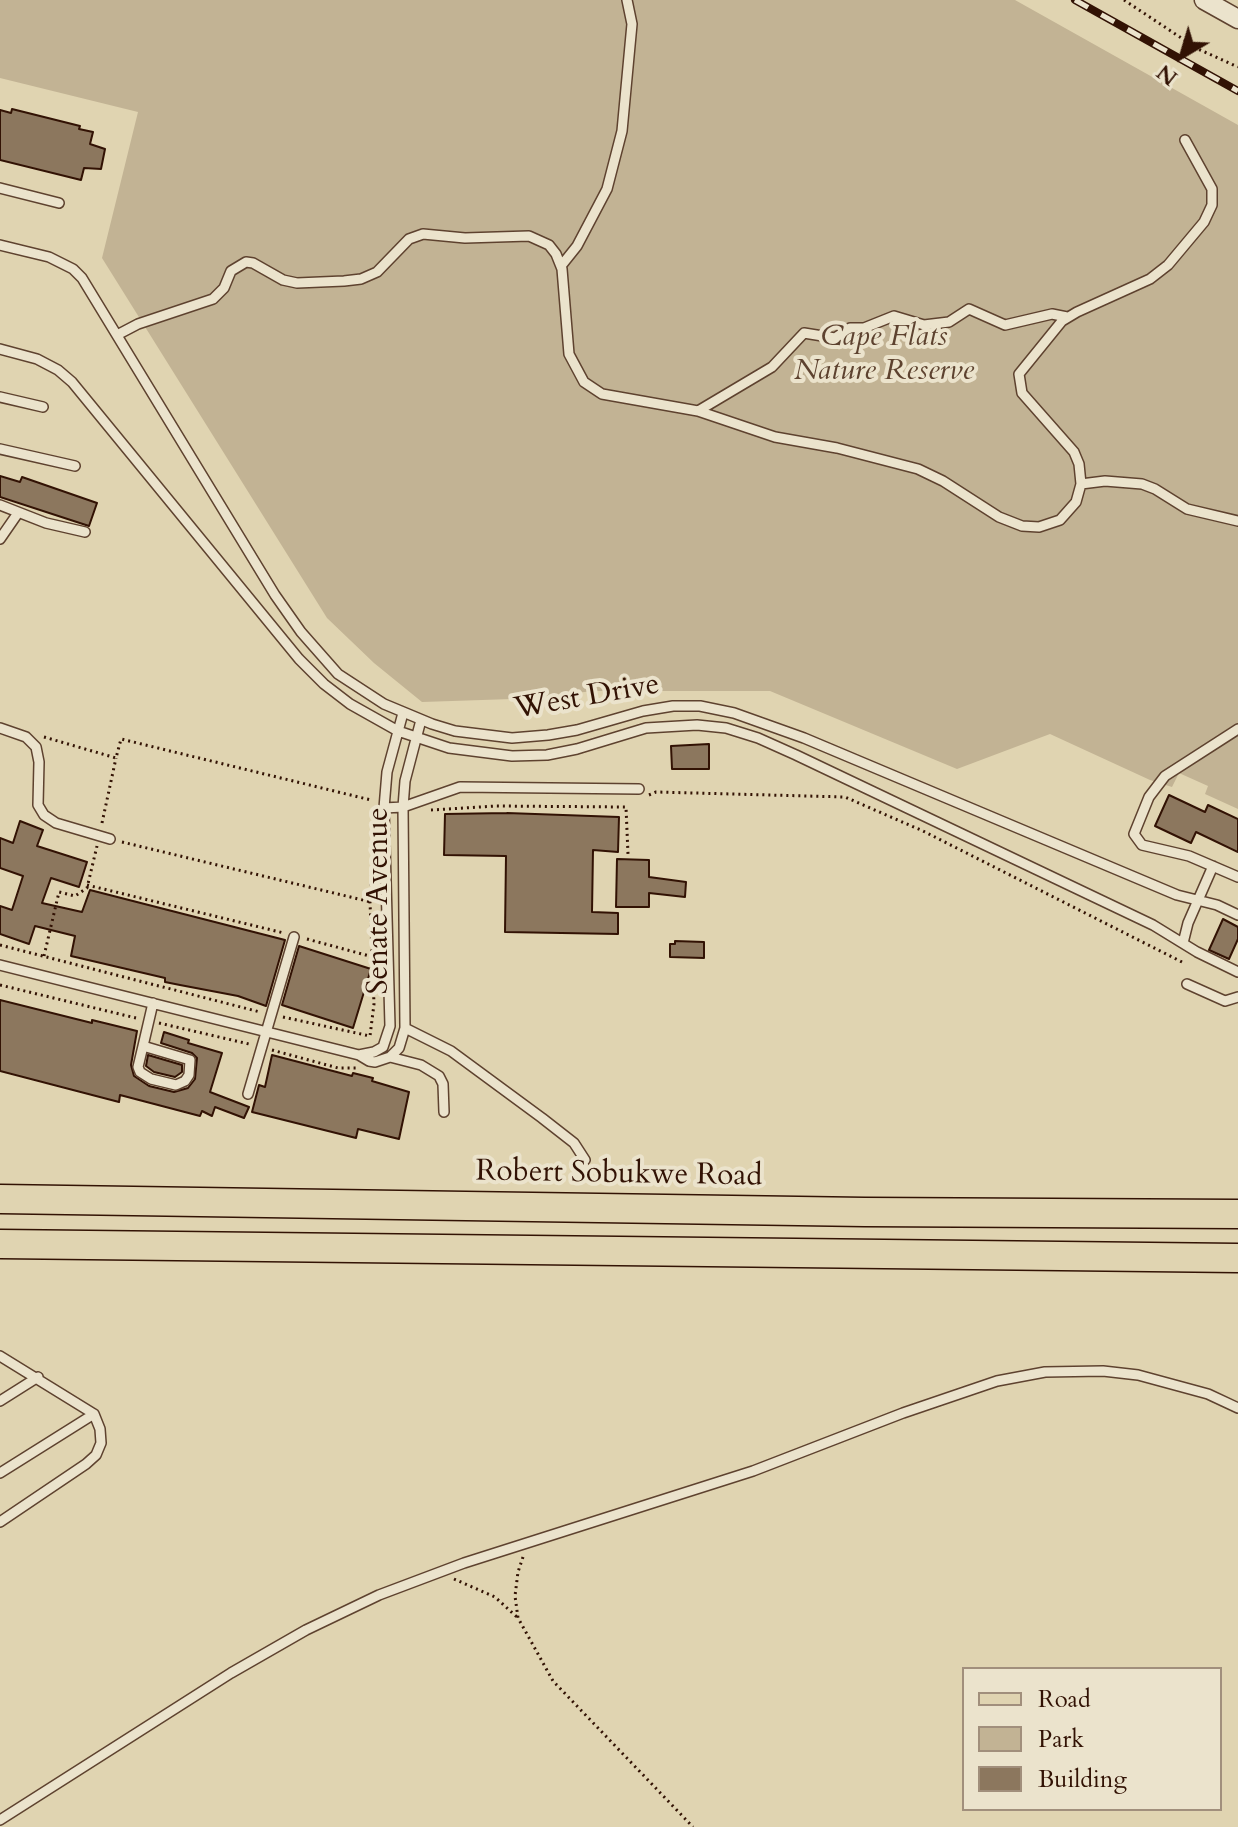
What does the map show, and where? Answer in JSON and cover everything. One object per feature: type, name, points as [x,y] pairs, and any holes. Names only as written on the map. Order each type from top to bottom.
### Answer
[{"type":"main road","name":"Robert Sobukwe Road","points":[[0,1199],[1238,1214]]},
{"type":"main road","points":[[0,1244],[1238,1258]]},
{"type":"street","points":[[1204,0],[1238,19]]},
{"type":"lane","points":[[561,266],[577,246],[607,189],[618,146],[632,24],[627,0]]},
{"type":"lane","points":[[117,335],[154,318],[213,299],[224,288],[231,271],[246,262],[283,280],[297,283],[361,279],[377,272],[409,239],[423,234],[465,238],[529,236],[549,245],[556,254],[561,266],[569,354],[584,382],[602,394],[698,411],[775,437],[837,448],[918,469],[943,481],[999,517],[1022,526],[1039,527],[1060,520],[1076,502],[1081,484],[1080,472],[1074,452],[1022,393],[1019,374],[1067,317],[1150,279],[1168,265],[1204,222],[1212,205],[1212,189],[1185,140]]},
{"type":"lane","points":[[0,188],[59,203]]},
{"type":"lane","name":"West Drive","points":[[0,245],[49,257],[73,269],[89,288],[275,595],[301,632],[338,674],[358,689],[403,713],[455,731],[512,738],[577,730],[643,711],[673,706],[700,706],[734,713],[804,738],[1177,895],[1217,905],[1238,915]]},
{"type":"lane","points":[[698,411],[772,367],[804,333],[835,338],[850,328],[864,328],[894,316],[924,325],[949,322],[969,309],[1005,325],[1052,314],[1067,317]]},
{"type":"lane","name":"West Drive","points":[[0,349],[37,359],[72,382],[299,659],[350,704],[398,731],[460,750],[512,756],[547,755],[577,749],[646,728],[697,725],[726,728],[796,755],[1153,925],[1238,972]]},
{"type":"lane","points":[[0,397],[43,407]]},
{"type":"lane","points":[[0,449],[75,466]]},
{"type":"lane","points":[[1081,484],[1105,481],[1142,484],[1187,509],[1238,521]]},
{"type":"lane","points":[[0,505],[85,532]]},
{"type":"lane","points":[[0,539],[18,513]]},
{"type":"lane","name":"Senate Avenue","points":[[359,1055],[378,1050],[387,1038],[390,1026],[380,804],[403,713]]},
{"type":"lane","name":"Senate Avenue","points":[[390,1057],[399,1048],[405,1028],[403,807],[405,781],[421,720]]},
{"type":"lane","points":[[0,728],[26,737],[36,747],[39,762],[38,805],[44,815],[56,823],[110,839]]},
{"type":"lane","points":[[1238,729],[1165,776],[1149,797],[1134,834],[1142,845],[1189,856],[1238,877]]},
{"type":"lane","points":[[380,804],[403,807],[460,787],[642,793]]},
{"type":"lane","points":[[1183,943],[1213,866]]},
{"type":"lane","points":[[387,934],[405,934]]},
{"type":"lane","points":[[248,1094],[296,937]]},
{"type":"lane","points":[[0,965],[268,1031],[359,1055],[369,1061],[390,1057],[421,1065],[439,1076],[443,1084],[444,1112]]},
{"type":"lane","points":[[1187,984],[1225,1001],[1238,997]]},
{"type":"lane","points":[[143,1046],[190,1060],[189,1075],[185,1081],[176,1085],[144,1076],[138,1067],[153,1003]]},
{"type":"lane","points":[[405,1028],[451,1051],[520,1101],[574,1143],[585,1160]]},
{"type":"lane","points":[[0,1356],[94,1414],[101,1443],[96,1455],[86,1464],[0,1522]]},
{"type":"lane","points":[[0,1820],[161,1716],[306,1630],[379,1595],[531,1541],[753,1471],[903,1413],[997,1381],[1045,1372],[1103,1371],[1138,1375],[1208,1394],[1238,1408]]},
{"type":"lane","points":[[0,1401],[38,1377]]},
{"type":"lane","points":[[0,1473],[94,1414]]},
{"type":"path","points":[[1124,0],[1198,49],[1238,67]]},
{"type":"path","points":[[42,736],[116,758]]},
{"type":"path","points":[[44,956],[59,892],[75,896],[87,885],[121,739],[380,804]]},
{"type":"path","points":[[642,793],[845,797],[923,831],[1182,962]]},
{"type":"path","points":[[428,811],[496,806],[626,807],[636,802]]},
{"type":"path","points":[[626,807],[628,854]]},
{"type":"path","points":[[110,839],[370,902],[385,903]]},
{"type":"path","points":[[0,945],[272,1015],[370,1036],[374,1004],[370,902],[372,861]]},
{"type":"path","points":[[87,885],[283,933]]},
{"type":"path","points":[[296,937],[373,957]]},
{"type":"path","points":[[518,1618],[515,1596],[518,1572],[531,1541]]},
{"type":"path","points":[[438,1573],[495,1597],[518,1618],[553,1681],[693,1827]]},
{"type":"green space","name":"Cape Flats Nature Reserve","points":[[0,0],[1015,0],[1238,125],[1238,809],[1205,794],[1208,786],[1179,773],[1172,787],[1050,734],[957,769],[770,691],[595,691],[512,699],[422,702],[374,663],[327,618],[102,258],[138,112],[0,78]]},
{"type":"building","points":[[12,109],[93,132],[90,144],[105,149],[101,169],[84,168],[81,180],[0,160],[0,110],[11,113]]},
{"type":"building","points":[[0,476],[20,482],[22,477],[97,503],[89,526],[0,497]]},
{"type":"building","points":[[709,744],[709,769],[672,769],[671,746]]},
{"type":"building","points":[[1169,795],[1205,812],[1208,805],[1238,819],[1238,852],[1196,832],[1191,843],[1155,826]]},
{"type":"building","points":[[445,814],[619,817],[618,852],[593,850],[592,912],[618,913],[618,934],[505,932],[506,856],[444,855]]},
{"type":"building","points":[[20,821],[43,830],[37,846],[87,862],[79,887],[51,878],[42,903],[82,912],[90,890],[285,940],[266,1006],[238,996],[165,982],[165,978],[71,956],[75,936],[35,926],[29,944],[0,934],[0,906],[12,910],[23,876],[0,868],[0,838],[13,843]]},
{"type":"building","points":[[617,859],[649,860],[649,877],[686,882],[685,897],[649,893],[649,907],[616,907]]},
{"type":"building","points":[[1223,919],[1238,927],[1238,939],[1229,959],[1209,950]]},
{"type":"building","points":[[675,941],[704,942],[704,958],[670,957],[670,944],[675,944]]},
{"type":"building","points":[[299,946],[371,969],[353,1028],[282,1005]]},
{"type":"building","points":[[0,1000],[137,1031],[131,1065],[134,1076],[149,1086],[174,1092],[188,1088],[195,1079],[197,1058],[192,1053],[161,1043],[164,1032],[222,1053],[210,1092],[249,1107],[244,1118],[215,1107],[212,1116],[202,1111],[200,1116],[120,1095],[119,1102],[0,1071]]},
{"type":"building","points":[[148,1055],[182,1065],[182,1072],[175,1077],[154,1072],[146,1066]]},
{"type":"building","points":[[272,1055],[352,1076],[353,1073],[373,1078],[372,1081],[409,1092],[399,1139],[358,1129],[356,1138],[252,1112],[259,1085],[265,1087]]},
{"type":"railway","points":[[1075,0],[1238,91]]}]
